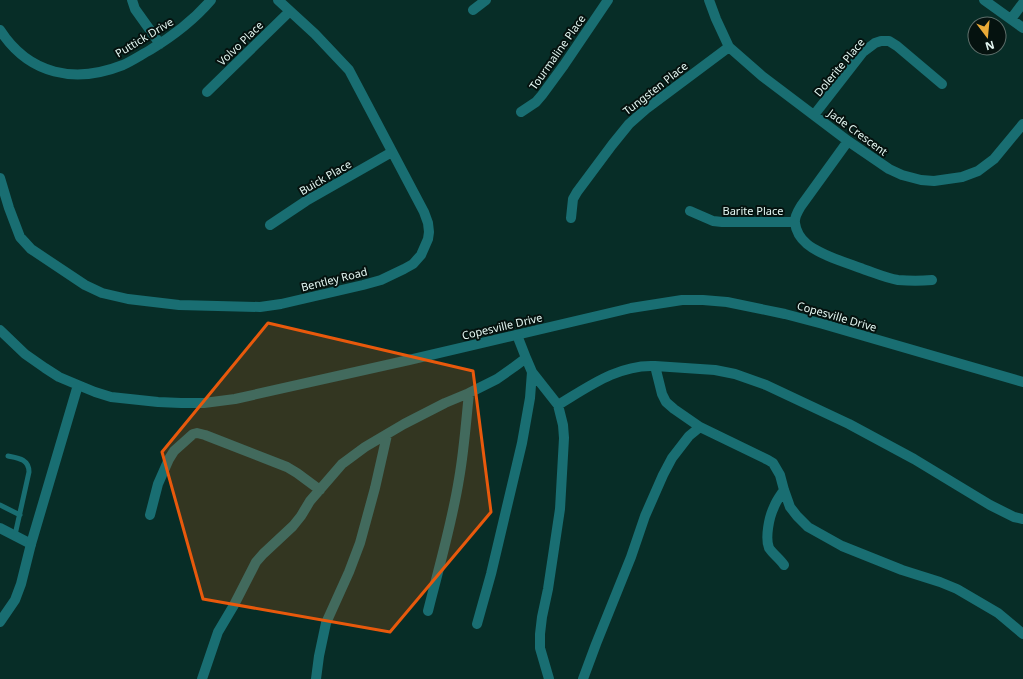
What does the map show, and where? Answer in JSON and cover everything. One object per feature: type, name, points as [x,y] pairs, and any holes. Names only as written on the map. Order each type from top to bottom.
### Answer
[{"type":"street","points":[[132,0],[135,9],[160,44]]},
{"type":"street","name":"Puttick Drive","points":[[0,30],[6,40],[26,58],[46,69],[63,74],[102,72],[125,64],[160,44],[201,12],[211,0]]},
{"type":"street","name":"Bentley Road","points":[[0,178],[20,237],[30,249],[85,285],[102,293],[128,299],[179,305],[260,307],[281,304],[363,285],[380,280],[413,264],[421,255],[428,239],[428,223],[424,212],[350,70],[315,34],[278,0]]},
{"type":"street","points":[[473,10],[486,0]]},
{"type":"street","name":"Tourmaline Place","points":[[522,112],[536,102],[542,95],[608,0]]},
{"type":"street","name":"Jade Crescent","points":[[708,0],[729,47],[762,76],[848,141],[889,169],[902,175],[921,180],[934,181],[962,177],[978,171],[994,159],[1020,135],[1023,124]]},
{"type":"street","points":[[984,0],[1023,28]]},
{"type":"street","points":[[1011,20],[1023,3]]},
{"type":"street","name":"Volvo Place","points":[[207,92],[290,11]]},
{"type":"street","name":"Dolerite Place","points":[[814,115],[864,52],[880,41],[889,41],[897,46],[942,84]]},
{"type":"street","name":"Tungsten Place","points":[[571,218],[573,199],[577,192],[629,124],[646,109],[729,47]]},
{"type":"street","points":[[848,141],[801,206],[797,214],[795,222],[802,239],[808,245],[822,253],[842,262],[884,276],[897,280],[932,280]]},
{"type":"street","name":"Buick Place","points":[[270,225],[306,201],[392,152]]},
{"type":"street","name":"Barite Place","points":[[690,212],[713,221],[722,222],[795,222]]},
{"type":"street","name":"Copesville Drive","points":[[0,330],[25,354],[59,377],[95,392],[126,399],[158,402],[204,403],[235,399],[631,308],[682,300],[709,300],[727,302],[785,314],[1023,382]]},
{"type":"street","points":[[517,335],[532,372],[558,405],[563,425],[564,438],[560,509],[539,638],[540,648],[550,679]]},
{"type":"street","points":[[202,679],[218,632],[234,606],[256,562],[292,526],[342,464],[365,447],[422,415],[497,379],[526,358]]},
{"type":"street","points":[[558,405],[598,381],[624,370],[647,365],[677,368],[698,368],[735,374],[766,385],[856,428],[914,459],[990,505],[1023,520]]},
{"type":"street","points":[[656,366],[662,394],[666,402],[674,409],[700,427],[768,460],[777,468],[790,507],[808,528],[842,546],[902,570],[957,589],[998,613],[1023,634]]},
{"type":"street","points":[[477,624],[491,574],[522,444],[530,398],[532,372]]},
{"type":"street","points":[[0,622],[15,600],[21,584],[31,544],[78,385]]},
{"type":"street","points":[[428,611],[449,528],[459,480],[469,393]]},
{"type":"street","points":[[583,679],[645,516],[663,475],[672,458],[689,436],[700,427]]},
{"type":"street","points":[[150,515],[158,484],[169,458],[190,436],[196,433],[205,435],[287,467],[320,490]]},
{"type":"street","points":[[316,679],[318,656],[326,623],[349,572],[360,542],[376,488],[387,435]]},
{"type":"street","points":[[784,490],[774,505],[767,538],[771,551],[784,565]]},
{"type":"street","points":[[0,528],[31,544]]},
{"type":"lane","points":[[8,456],[19,458],[27,463],[29,468],[15,535]]},
{"type":"lane","points":[[0,505],[20,515]]},
{"type":"highlighted area","points":[[268,323],[473,371],[491,512],[390,632],[203,599],[162,452]]}]
